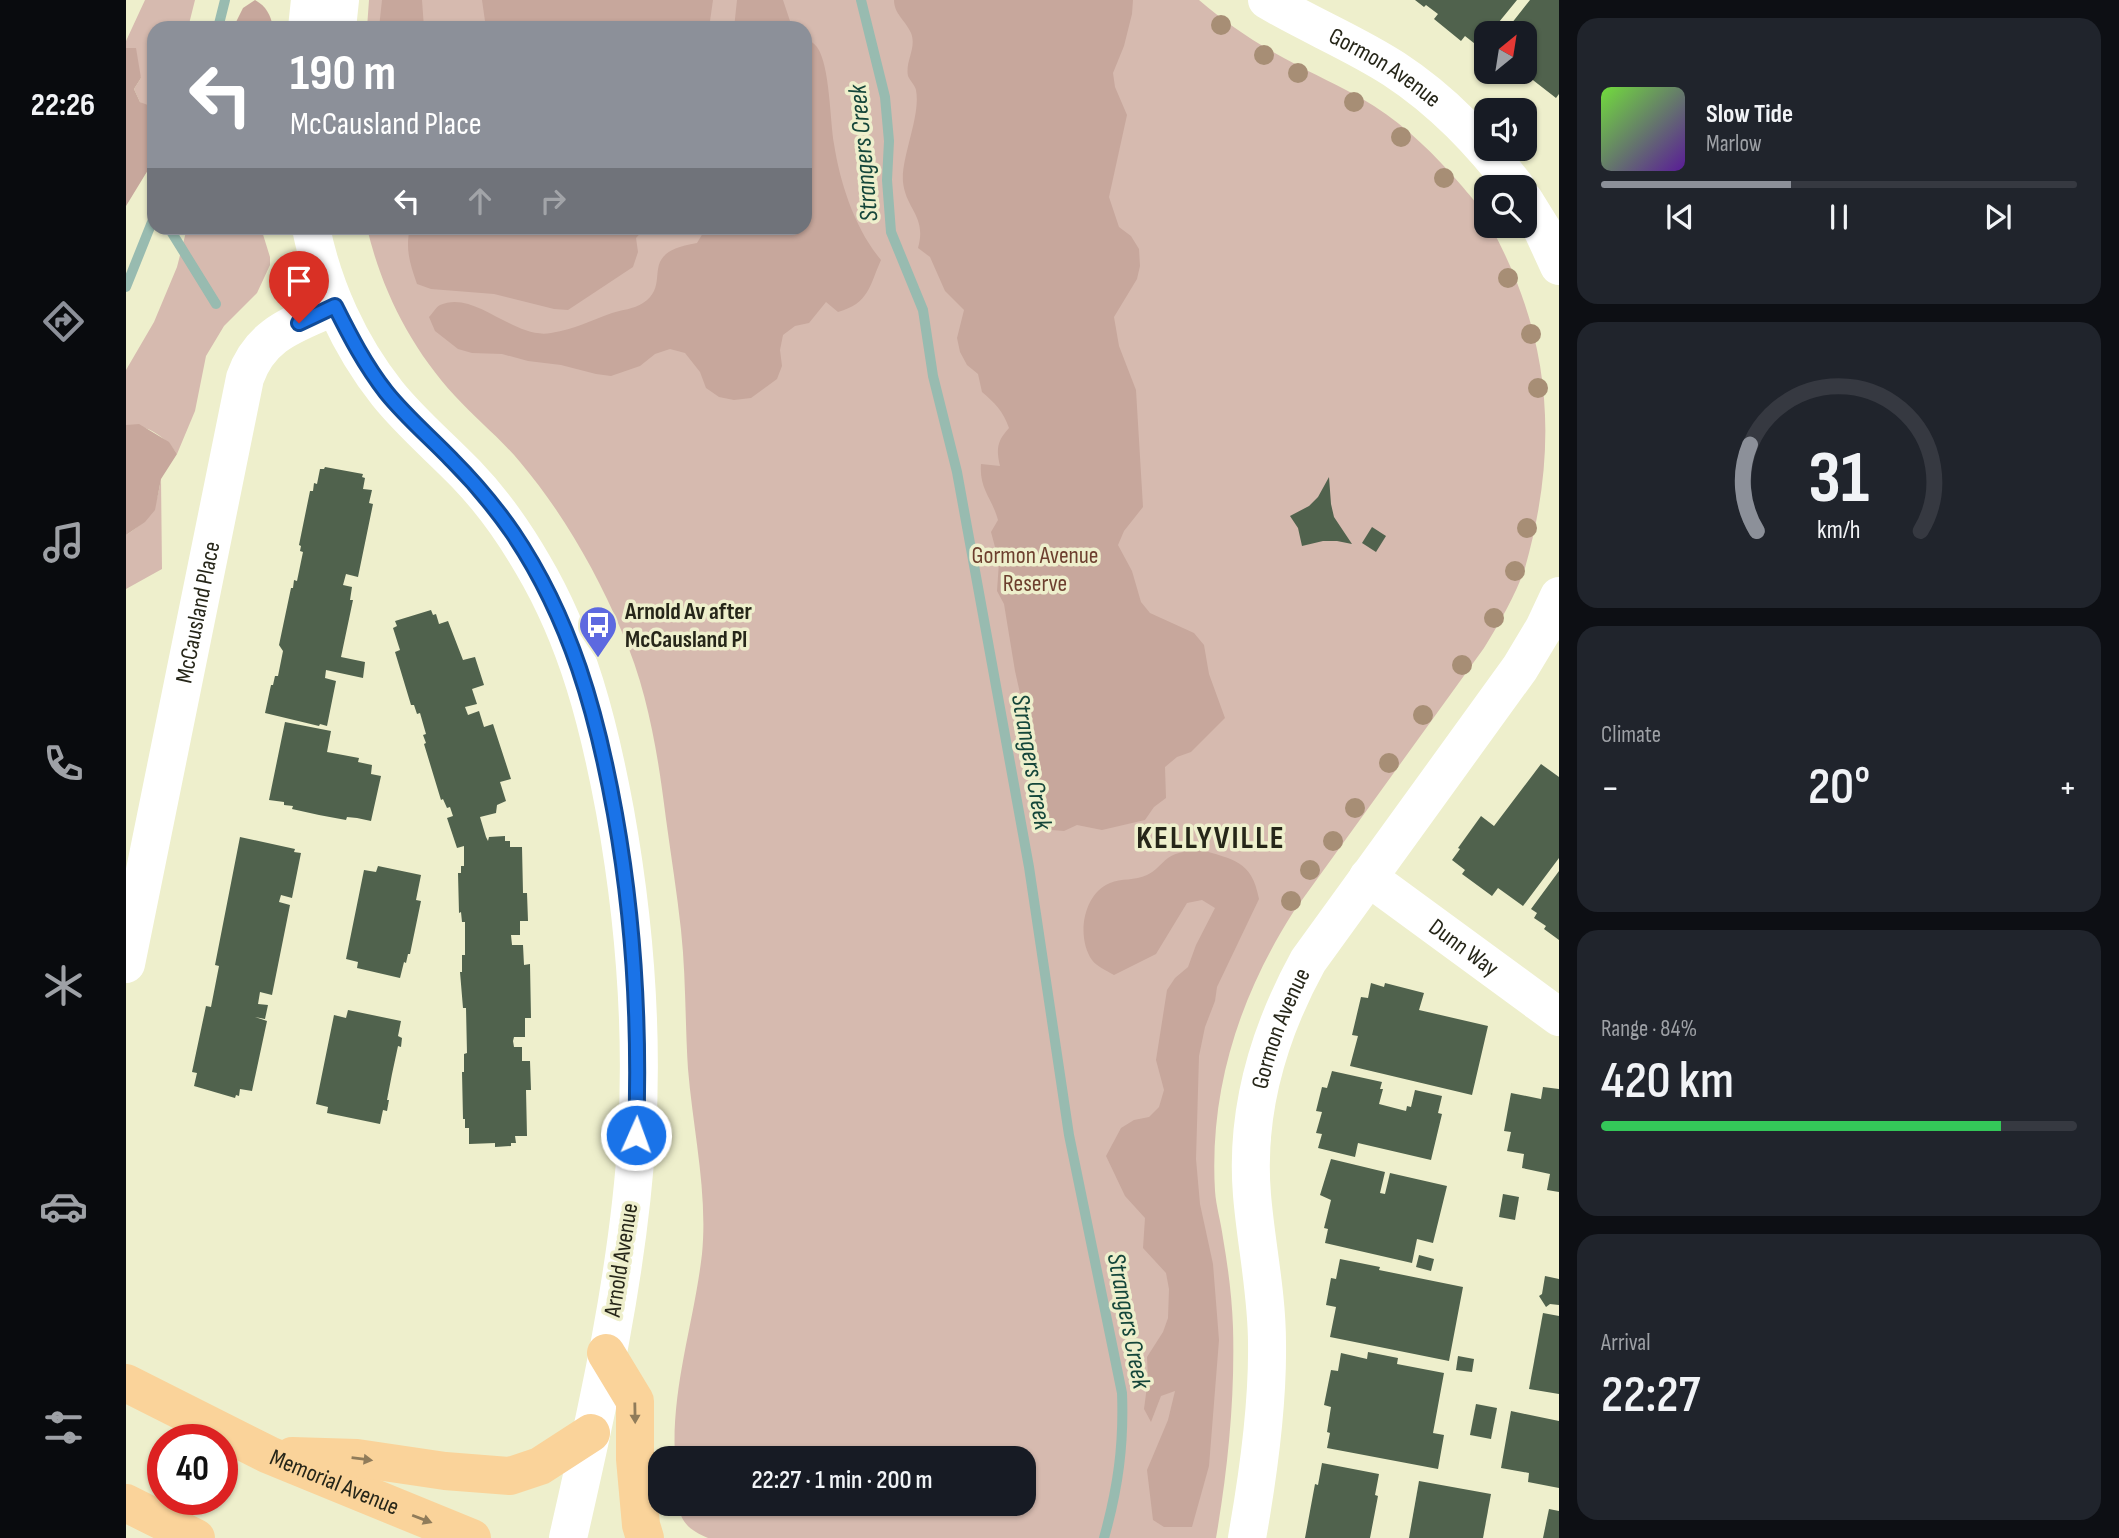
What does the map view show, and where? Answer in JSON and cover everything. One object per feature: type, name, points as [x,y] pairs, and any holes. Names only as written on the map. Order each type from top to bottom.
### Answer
[{"type":"main road","points":[[606,1353],[635,1401],[635,1459],[641,1525],[645,1538]]},
{"type":"main road","name":"Memorial Avenue","points":[[126,1383],[269,1455],[472,1538]]},
{"type":"main road","points":[[269,1455],[357,1458],[434,1470],[510,1476],[540,1466],[591,1433]]},
{"type":"main road","points":[[126,1503],[196,1538]]},
{"type":"street","points":[[308,21],[310,0]]},
{"type":"street","points":[[338,21],[340,0]]},
{"type":"street","name":"Gormon Avenue","points":[[1267,0],[1394,69],[1430,95],[1463,124],[1507,175]]},
{"type":"street","points":[[1537,221],[1559,267]]},
{"type":"street","name":"Arnold Avenue","points":[[313,235],[320,266],[335,306],[356,348],[387,393],[491,503],[531,562],[572,646],[598,726],[623,859],[629,909],[634,964],[638,1081],[629,1218],[591,1433],[568,1538]]},
{"type":"street","name":"McCausland Place","points":[[126,964],[245,377],[257,352],[266,341],[277,333],[335,306]]},
{"type":"street","name":"Gormon Avenue","points":[[1247,1538],[1258,1474],[1267,1363],[1266,1318],[1250,1165],[1255,1105],[1262,1067],[1274,1030],[1308,961],[1520,668],[1559,596]]},
{"type":"street","name":"Dunn Way","points":[[1368,877],[1559,1017]]},
{"type":"green space","points":[[145,0],[195,0],[190,21],[147,21],[147,106],[140,102],[134,89],[141,78],[126,48],[126,41]]},
{"type":"green space","points":[[255,0],[267,11],[271,21],[236,21],[243,8]]},
{"type":"green space","name":"Gormon Avenue Reserve","points":[[369,0],[1199,0],[1259,43],[1386,114],[1420,142],[1451,174],[1474,201],[1474,238],[1496,238],[1512,270],[1538,353],[1544,395],[1543,480],[1525,568],[1512,599],[1484,648],[1294,911],[1258,976],[1232,1044],[1217,1116],[1214,1153],[1216,1197],[1231,1293],[1233,1327],[1230,1433],[1216,1538],[708,1538],[692,1529],[681,1516],[1036,1516],[1036,1446],[675,1446],[676,1406],[702,1254],[703,1208],[688,1069],[681,930],[659,771],[645,700],[622,632],[577,543],[536,481],[455,396],[425,358],[400,318],[381,274],[369,235],[812,235],[812,21],[368,21]]},
{"type":"green space","points":[[382,0],[422,0],[424,21],[380,21]]},
{"type":"green space","points":[[482,0],[713,0],[710,21],[485,21]]},
{"type":"green space","points":[[737,0],[783,0],[790,21],[735,21]]},
{"type":"green space","points":[[894,0],[1133,0],[1124,46],[1113,73],[1115,87],[1127,115],[1109,197],[1119,227],[1131,236],[1139,249],[1140,266],[1137,279],[1114,317],[1119,346],[1136,390],[1143,507],[1124,531],[1118,545],[1132,571],[1141,602],[1150,613],[1194,633],[1204,645],[1209,674],[1225,718],[1191,752],[1177,757],[1165,767],[1166,798],[1154,807],[1145,820],[1102,830],[1077,825],[1064,831],[1051,830],[1041,821],[1038,807],[1039,777],[1015,671],[1004,604],[997,591],[999,562],[991,532],[998,520],[981,473],[981,464],[1000,466],[998,446],[1009,428],[998,408],[982,392],[978,374],[967,365],[960,352],[957,338],[964,310],[945,291],[930,257],[918,248],[920,228],[903,182],[917,100],[915,88],[908,76],[912,39]]},
{"type":"green space","points":[[812,42],[817,47],[825,67],[834,144],[845,190],[856,220],[881,260],[867,293],[856,304],[838,312],[826,302],[809,323],[795,326],[783,335],[780,350],[782,366],[777,379],[751,398],[734,400],[719,397],[706,388],[700,372],[685,353],[670,349],[655,354],[640,366],[611,376],[502,354],[472,353],[458,349],[435,331],[429,317],[440,305],[453,302],[481,309],[537,333],[568,329],[643,303],[656,287],[660,261],[666,254],[697,243],[702,235],[812,235]]},
{"type":"green space","points":[[126,48],[136,48],[141,78],[134,89],[140,102],[147,105],[147,172],[126,206]]},
{"type":"green space","points":[[185,235],[263,235],[270,257],[270,265],[257,293],[224,326],[206,356],[195,411],[177,454],[155,433],[134,425],[126,425],[126,370],[154,322],[177,267]]},
{"type":"green space","points":[[409,235],[639,235],[636,238],[638,252],[633,267],[568,310],[494,294],[431,289],[417,284],[408,243]]},
{"type":"green space","points":[[139,424],[169,442],[177,454],[161,479],[155,510],[145,522],[126,535],[126,425]]},
{"type":"green space","points":[[161,479],[162,569],[126,589],[126,535],[151,512]]},
{"type":"green space","points":[[1199,849],[1239,863],[1251,876],[1259,899],[1217,987],[1199,1056],[1196,1159],[1200,1204],[1213,1264],[1219,1340],[1209,1466],[1192,1527],[1164,1527],[1153,1520],[1147,1470],[1168,1420],[1175,1391],[1161,1396],[1151,1422],[1144,1409],[1148,1379],[1147,1357],[1163,1332],[1168,1318],[1169,1289],[1166,1273],[1143,1248],[1145,1218],[1125,1196],[1106,1156],[1121,1128],[1134,1120],[1149,1117],[1159,1107],[1164,1090],[1156,1060],[1167,990],[1175,978],[1188,967],[1215,908],[1202,900],[1187,903],[1156,954],[1114,975],[1092,960],[1084,940],[1084,928],[1088,906],[1101,889],[1114,881],[1142,877],[1153,872],[1171,856]]},
{"type":"building","points":[[1415,0],[1517,0],[1500,21],[1474,21],[1474,43],[1465,36],[1461,41],[1434,19],[1438,14],[1426,5],[1424,7]]},
{"type":"building","points":[[1530,0],[1559,0],[1559,94],[1556,98],[1537,83],[1537,21],[1513,21]]},
{"type":"building","points":[[325,467],[363,474],[363,489],[372,490],[369,503],[373,504],[358,577],[346,574],[343,585],[352,587],[350,600],[353,600],[341,657],[365,662],[363,678],[326,670],[325,678],[336,681],[327,726],[319,726],[265,713],[271,685],[275,676],[278,676],[283,651],[279,645],[291,588],[294,580],[297,581],[303,552],[300,551],[299,545],[310,491],[313,491],[314,483],[317,484],[320,469]]},
{"type":"building","points":[[1329,477],[1334,517],[1352,544],[1323,541],[1302,546],[1298,528],[1290,516],[1309,506],[1318,497]]},
{"type":"building","points":[[1372,527],[1386,536],[1376,552],[1362,543]]},
{"type":"building","points":[[431,610],[433,615],[436,614],[439,624],[448,621],[463,660],[475,657],[484,685],[472,689],[477,704],[465,707],[468,715],[479,711],[484,727],[493,724],[511,779],[500,782],[506,801],[497,805],[496,813],[480,817],[486,837],[488,841],[489,837],[505,836],[505,841],[510,841],[510,847],[522,847],[523,893],[527,893],[528,921],[520,921],[520,935],[511,935],[512,945],[523,945],[524,965],[530,964],[531,1018],[525,1018],[525,1037],[514,1037],[513,1041],[514,1047],[522,1047],[522,1061],[530,1061],[531,1090],[526,1090],[527,1136],[515,1136],[516,1143],[511,1143],[511,1146],[495,1147],[495,1143],[469,1144],[469,1128],[465,1128],[463,1119],[462,1072],[464,1054],[467,1053],[466,1008],[463,1008],[460,972],[462,955],[465,955],[465,922],[462,922],[461,912],[459,913],[458,873],[461,873],[461,866],[464,866],[464,846],[457,848],[447,818],[453,816],[450,807],[447,808],[443,799],[441,800],[424,744],[423,735],[426,734],[420,713],[417,714],[414,705],[411,705],[395,652],[400,650],[393,628],[397,626],[395,621]]},
{"type":"building","points":[[285,722],[331,731],[327,752],[359,758],[358,762],[372,765],[371,774],[381,776],[371,821],[319,815],[292,809],[293,806],[284,805],[284,802],[269,800]]},
{"type":"building","points":[[1541,764],[1559,777],[1559,858],[1523,906],[1498,888],[1492,896],[1462,874],[1465,870],[1452,860],[1481,816],[1494,826]]},
{"type":"building","points":[[240,837],[295,849],[294,852],[301,853],[292,898],[281,895],[279,902],[290,905],[272,995],[260,992],[258,1004],[268,1005],[265,1019],[255,1017],[267,1021],[252,1091],[240,1089],[239,1096],[236,1095],[235,1098],[194,1086],[197,1073],[192,1072],[206,1006],[211,1007],[219,966],[215,965]]},
{"type":"building","points":[[378,866],[421,875],[416,900],[421,901],[410,954],[406,963],[404,962],[400,978],[357,968],[358,962],[346,959],[364,870],[376,872]]},
{"type":"building","points":[[1559,871],[1559,940],[1534,918],[1537,913],[1531,909]]},
{"type":"building","points":[[1371,983],[1384,987],[1385,983],[1424,993],[1419,1010],[1488,1026],[1472,1095],[1350,1066],[1358,1036],[1352,1035],[1361,997],[1368,998]]},
{"type":"building","points":[[348,1010],[401,1021],[398,1036],[402,1038],[401,1047],[398,1046],[387,1111],[383,1110],[380,1124],[327,1113],[328,1107],[316,1104],[334,1015],[346,1018]]},
{"type":"building","points":[[1332,1071],[1382,1082],[1379,1104],[1406,1111],[1407,1106],[1411,1107],[1415,1090],[1442,1096],[1438,1113],[1442,1114],[1431,1160],[1358,1143],[1355,1157],[1318,1148],[1322,1134],[1316,1133],[1322,1112],[1316,1111],[1322,1087],[1327,1088]]},
{"type":"building","points":[[1543,1087],[1559,1089],[1559,1192],[1547,1190],[1550,1174],[1522,1168],[1524,1154],[1507,1151],[1511,1132],[1504,1131],[1511,1093],[1541,1099]]},
{"type":"building","points":[[1331,1159],[1385,1172],[1380,1193],[1385,1194],[1390,1173],[1447,1186],[1433,1243],[1417,1239],[1412,1263],[1325,1243],[1328,1229],[1324,1228],[1331,1200],[1320,1195]]},
{"type":"building","points":[[1503,1194],[1519,1197],[1515,1220],[1499,1217]]},
{"type":"building","points":[[1419,1255],[1434,1259],[1431,1271],[1416,1267]]},
{"type":"building","points":[[1340,1259],[1463,1287],[1449,1361],[1330,1337],[1336,1307],[1326,1305],[1331,1278],[1336,1279]]},
{"type":"building","points":[[1545,1276],[1559,1279],[1559,1305],[1550,1304],[1546,1307],[1539,1296],[1542,1294]]},
{"type":"building","points":[[1543,1313],[1559,1316],[1559,1394],[1529,1389]]},
{"type":"building","points":[[1368,1352],[1398,1358],[1397,1364],[1444,1373],[1433,1433],[1444,1435],[1438,1469],[1327,1448],[1331,1407],[1324,1405],[1331,1370],[1338,1371],[1341,1353],[1367,1359]]},
{"type":"building","points":[[1458,1356],[1474,1359],[1472,1372],[1456,1370]]},
{"type":"building","points":[[1476,1404],[1497,1408],[1491,1439],[1470,1435]]},
{"type":"building","points":[[1511,1411],[1559,1421],[1559,1488],[1528,1482],[1529,1473],[1501,1468]]},
{"type":"building","points":[[1322,1463],[1379,1474],[1370,1538],[1305,1538],[1315,1484],[1318,1485]]},
{"type":"building","points":[[1419,1481],[1491,1494],[1483,1538],[1409,1538]]},
{"type":"building","points":[[1549,1509],[1559,1511],[1559,1538],[1543,1538]]},
{"type":"waterway","points":[[220,21],[225,0]]},
{"type":"waterway","name":"Strangers Creek","points":[[861,0],[885,97],[891,232],[923,310],[933,376],[957,472],[1029,867],[1069,1135],[1122,1393],[1119,1466],[1104,1538]]},
{"type":"waterway","points":[[126,287],[147,234]]},
{"type":"waterway","points":[[173,235],[216,304]]},
{"type":"place","name":"Arnold Av after McCausland Pl","points":[[598,659]]},
{"type":"district","name":"KELLYVILLE","points":[[1211,838]]},
{"type":"route","points":[[299,323],[335,306],[366,365],[387,393],[491,503],[531,562],[563,623],[598,726],[623,859],[634,964],[638,1081],[636,1135]]}]
